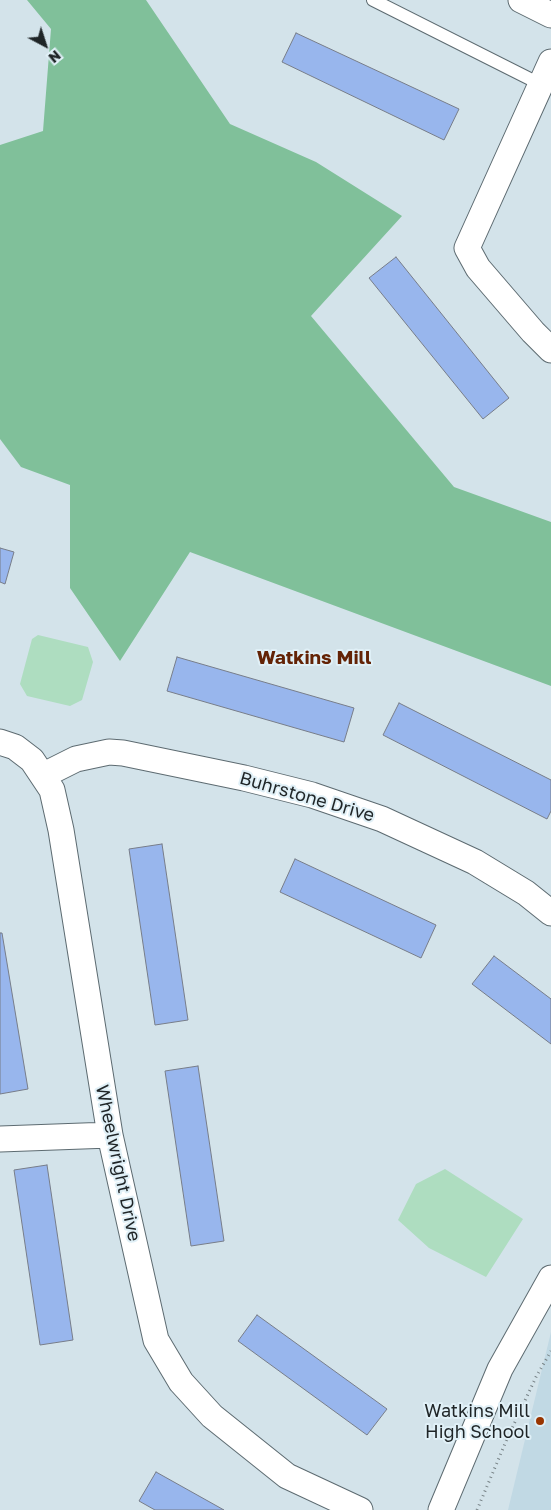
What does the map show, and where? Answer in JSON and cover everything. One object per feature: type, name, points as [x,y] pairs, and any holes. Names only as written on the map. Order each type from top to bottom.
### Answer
[{"type":"street","points":[[521,0],[551,16]]},
{"type":"street","points":[[551,62],[468,248],[478,268],[551,350]]},
{"type":"street","name":"Wheelwright Drive","points":[[0,742],[15,746],[32,760],[44,775],[52,790],[61,830],[110,1135],[156,1340],[181,1382],[212,1416],[286,1476],[360,1510]]},
{"type":"street","name":"Buhrstone Drive","points":[[44,775],[76,759],[116,752],[244,778],[312,795],[382,818],[475,862],[526,893],[551,913]]},
{"type":"street","points":[[0,1138],[110,1135]]},
{"type":"street","points":[[441,1510],[500,1369],[550,1279]]},
{"type":"lane","points":[[373,0],[540,84]]},
{"type":"path","points":[[477,1510],[507,1439],[551,1351]]},
{"type":"shaded area","name":"Watkins Mill High School","points":[[551,1332],[551,1510],[508,1510]]},
{"type":"green space","points":[[27,0],[146,0],[230,124],[316,162],[402,216],[311,316],[454,487],[551,522],[551,686],[190,552],[120,661],[70,588],[70,485],[21,467],[0,439],[0,145],[43,131],[51,29]]},
{"type":"green space","points":[[38,635],[88,647],[93,662],[82,700],[70,706],[27,696],[20,684],[32,639]]},
{"type":"green space","points":[[445,1169],[523,1219],[486,1277],[429,1248],[398,1220],[416,1184]]},
{"type":"building","points":[[296,33],[459,109],[444,140],[282,62]]},
{"type":"building","points":[[396,257],[509,398],[483,419],[369,278]]},
{"type":"building","points":[[0,548],[14,552],[5,584],[0,582]]},
{"type":"building","points":[[177,657],[354,708],[344,742],[167,691]]},
{"type":"building","points":[[399,703],[551,780],[551,811],[547,819],[383,735]]},
{"type":"building","points":[[162,844],[188,1020],[155,1025],[129,849]]},
{"type":"building","points":[[295,859],[436,925],[421,958],[280,892]]},
{"type":"building","points":[[0,933],[2,933],[28,1089],[0,1094]]},
{"type":"building","points":[[494,956],[551,999],[551,1044],[472,984]]},
{"type":"building","points":[[198,1066],[224,1241],[191,1246],[165,1071]]},
{"type":"building","points":[[47,1165],[73,1340],[40,1345],[14,1170]]},
{"type":"building","points":[[257,1315],[387,1409],[367,1435],[238,1341]]},
{"type":"building","points":[[156,1472],[224,1510],[155,1510],[139,1501]]},
{"type":"place","name":"Watkins Mill High School","points":[[540,1421]]},
{"type":"district","name":"Watkins Mill","points":[[314,658]]}]
